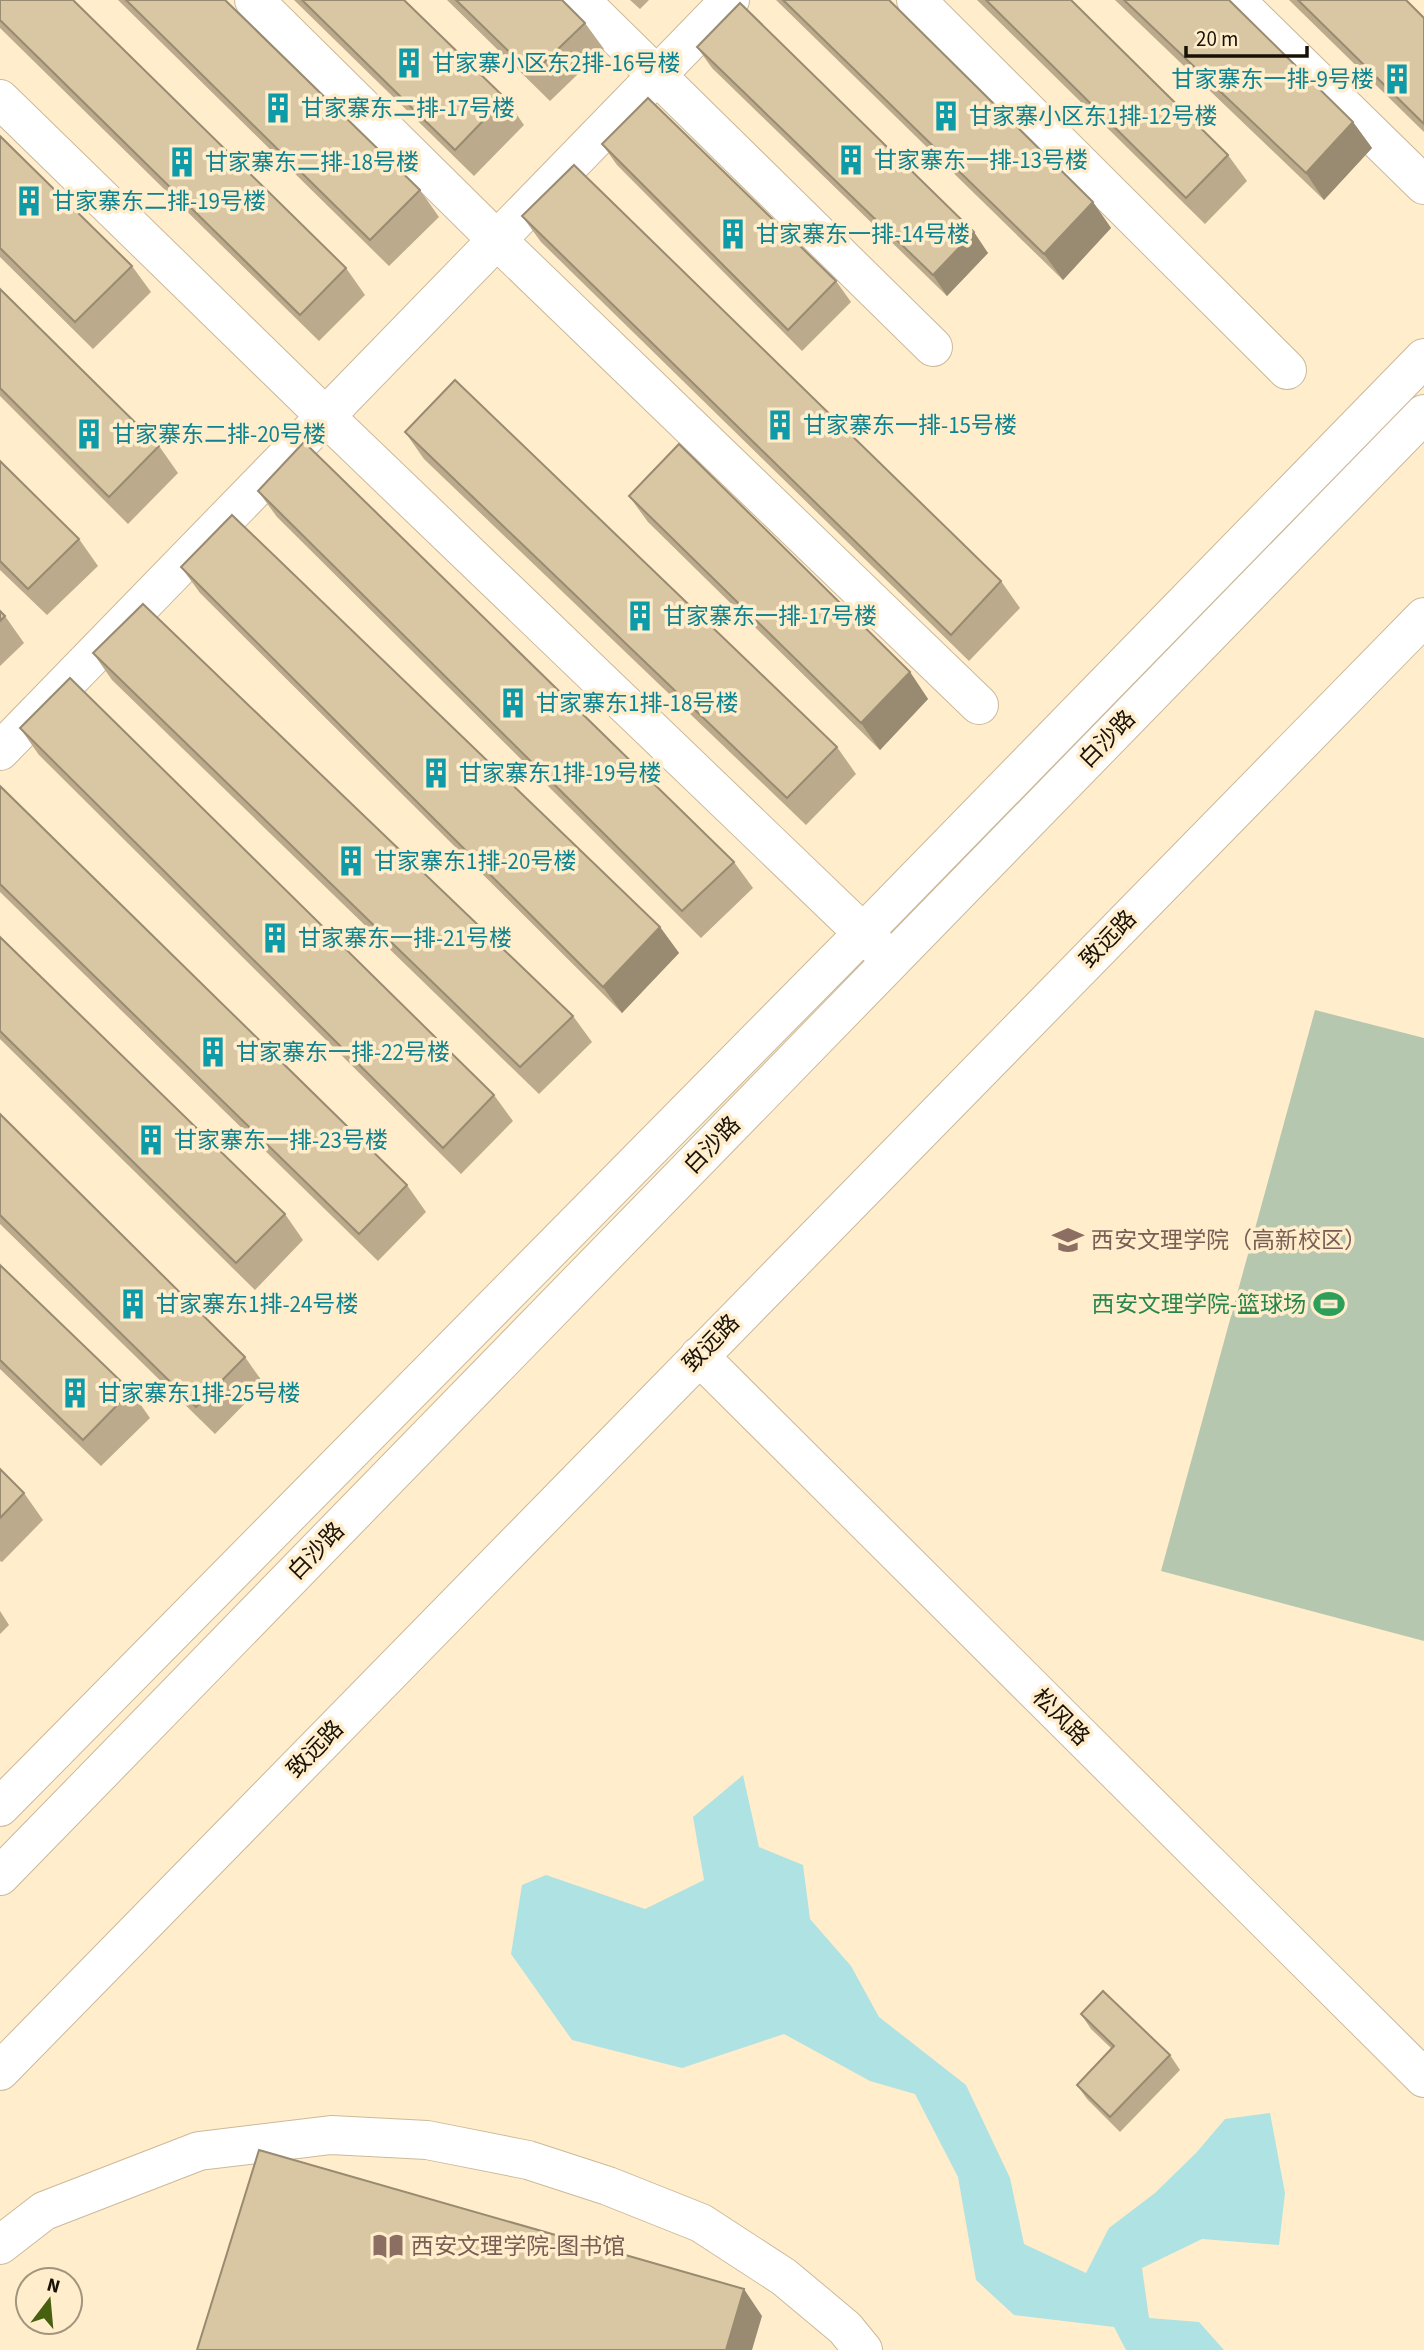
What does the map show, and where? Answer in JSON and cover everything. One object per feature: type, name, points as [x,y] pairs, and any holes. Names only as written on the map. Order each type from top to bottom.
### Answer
[{"type":"street","points":[[254,0],[497,240],[979,705]]},
{"type":"street","points":[[580,0],[933,346]]},
{"type":"street","points":[[0,751],[730,0]]},
{"type":"street","points":[[916,0],[1287,370]]},
{"type":"street","points":[[1235,0],[1424,186]]},
{"type":"street","points":[[0,99],[325,416],[892,960]]},
{"type":"street","name":"白沙路","points":[[0,1807],[863,933],[1424,358]]},
{"type":"street","name":"白沙路","points":[[0,1876],[892,960],[1421,424]]},
{"type":"street","name":"致远路","points":[[0,2071],[1424,617]]},
{"type":"street","name":"松风路","points":[[699,1356],[1424,2078]]},
{"type":"street","points":[[0,2245],[44,2211],[199,2151],[331,2135],[427,2140],[527,2160],[608,2186],[701,2222],[784,2277],[845,2328],[863,2350]]},
{"type":"green space","name":"西安文理学院-篮球场","points":[[1315,1010],[1424,1038],[1424,1641],[1161,1571]]},
{"type":"water","points":[[743,1775],[759,1847],[803,1865],[810,1919],[851,1966],[879,2017],[966,2085],[1010,2178],[1024,2244],[1086,2273],[1109,2228],[1155,2193],[1196,2153],[1225,2119],[1270,2113],[1285,2193],[1279,2245],[1202,2239],[1142,2268],[1149,2318],[1199,2322],[1224,2350],[1126,2350],[1114,2327],[1014,2315],[976,2280],[958,2177],[915,2094],[870,2081],[784,2034],[682,2068],[572,2040],[511,1954],[522,1885],[546,1875],[645,1909],[704,1880],[693,1817]]},
{"type":"building","name":"甘家寨东二排-18号楼","points":[[0,0],[73,0],[346,268],[300,315],[0,20]]},
{"type":"building","name":"甘家寨东二排-17号楼","points":[[126,0],[225,0],[420,190],[370,240]]},
{"type":"building","name":"甘家寨小区东2排-16号楼","points":[[302,0],[404,0],[505,98],[455,150]]},
{"type":"building","points":[[456,0],[562,0],[585,23],[532,74]]},
{"type":"building","name":"甘家寨小区东1排-12号楼","points":[[783,0],[889,0],[1093,202],[1044,254]]},
{"type":"building","points":[[986,0],[1071,0],[1228,155],[1186,198]]},
{"type":"building","points":[[1124,0],[1229,0],[1353,122],[1306,173]]},
{"type":"building","name":"甘家寨东一排-9号楼","points":[[1298,0],[1406,0],[1424,18],[1424,124]]},
{"type":"building","name":"甘家寨东一排-13号楼","points":[[740,3],[974,232],[933,275],[697,47]]},
{"type":"building","name":"甘家寨东一排-14号楼","points":[[648,98],[836,281],[788,330],[602,144]]},
{"type":"building","name":"甘家寨东二排-19号楼","points":[[0,136],[132,266],[75,322],[0,248]]},
{"type":"building","name":"甘家寨东一排-15号楼","points":[[574,165],[1001,581],[951,635],[522,216]]},
{"type":"building","name":"甘家寨东二排-20号楼","points":[[0,289],[159,446],[109,497],[0,388]]},
{"type":"building","name":"甘家寨东一排-17号楼","points":[[455,380],[837,747],[787,798],[405,432]]},
{"type":"building","name":"甘家寨东1排-18号楼","points":[[304,442],[734,862],[682,911],[258,491]]},
{"type":"building","points":[[679,444],[910,672],[861,723],[629,496]]},
{"type":"building","points":[[0,461],[79,539],[28,589],[0,561]]},
{"type":"building","name":"甘家寨东1排-19号楼","points":[[232,515],[660,927],[603,987],[181,567]]},
{"type":"building","name":"甘家寨东1排-20号楼","points":[[143,604],[573,1016],[520,1067],[93,653]]},
{"type":"building","name":"甘家寨东一排-21号楼","points":[[70,678],[494,1095],[443,1148],[20,728]]},
{"type":"building","name":"甘家寨东一排-22号楼","points":[[0,786],[407,1185],[359,1234],[0,884]]},
{"type":"building","name":"甘家寨东一排-23号楼","points":[[0,937],[285,1214],[236,1263],[0,1031]]},
{"type":"building","name":"甘家寨东1排-24号楼","points":[[0,1114],[245,1357],[196,1407],[0,1215]]},
{"type":"building","name":"甘家寨东1排-25号楼","points":[[0,1265],[131,1391],[83,1440],[0,1360]]},
{"type":"building","points":[[0,1469],[24,1493],[0,1518]]},
{"type":"building","points":[[1103,1991],[1170,2055],[1110,2117],[1077,2085],[1114,2046],[1081,2014]]},
{"type":"building","name":"西安文理学院-图书馆","points":[[259,2150],[744,2289],[726,2350],[197,2350]]},
{"type":"place","name":"甘家寨小区东2排-16号楼","points":[[409,63]]},
{"type":"place","name":"甘家寨东一排-9号楼","points":[[1397,79]]},
{"type":"place","name":"甘家寨东二排-17号楼","points":[[278,108]]},
{"type":"place","name":"甘家寨小区东1排-12号楼","points":[[946,116]]},
{"type":"place","name":"甘家寨东一排-13号楼","points":[[851,160]]},
{"type":"place","name":"甘家寨东二排-18号楼","points":[[182,162]]},
{"type":"place","name":"甘家寨东二排-19号楼","points":[[29,201]]},
{"type":"place","name":"甘家寨东一排-14号楼","points":[[733,234]]},
{"type":"place","name":"甘家寨东一排-15号楼","points":[[780,425]]},
{"type":"place","name":"甘家寨东二排-20号楼","points":[[89,434]]},
{"type":"place","name":"甘家寨东一排-17号楼","points":[[640,616]]},
{"type":"place","name":"甘家寨东1排-18号楼","points":[[513,703]]},
{"type":"place","name":"甘家寨东1排-19号楼","points":[[436,773]]},
{"type":"place","name":"甘家寨东1排-20号楼","points":[[351,861]]},
{"type":"place","name":"甘家寨东一排-21号楼","points":[[275,938]]},
{"type":"place","name":"甘家寨东一排-22号楼","points":[[213,1052]]},
{"type":"place","name":"甘家寨东一排-23号楼","points":[[151,1140]]},
{"type":"place","name":"西安文理学院（高新校区）","points":[[1068,1240]]},
{"type":"place","name":"甘家寨东1排-24号楼","points":[[133,1304]]},
{"type":"place","name":"西安文理学院-篮球场","points":[[1329,1304]]},
{"type":"place","name":"甘家寨东1排-25号楼","points":[[75,1393]]},
{"type":"place","name":"西安文理学院-图书馆","points":[[388,2246]]}]
